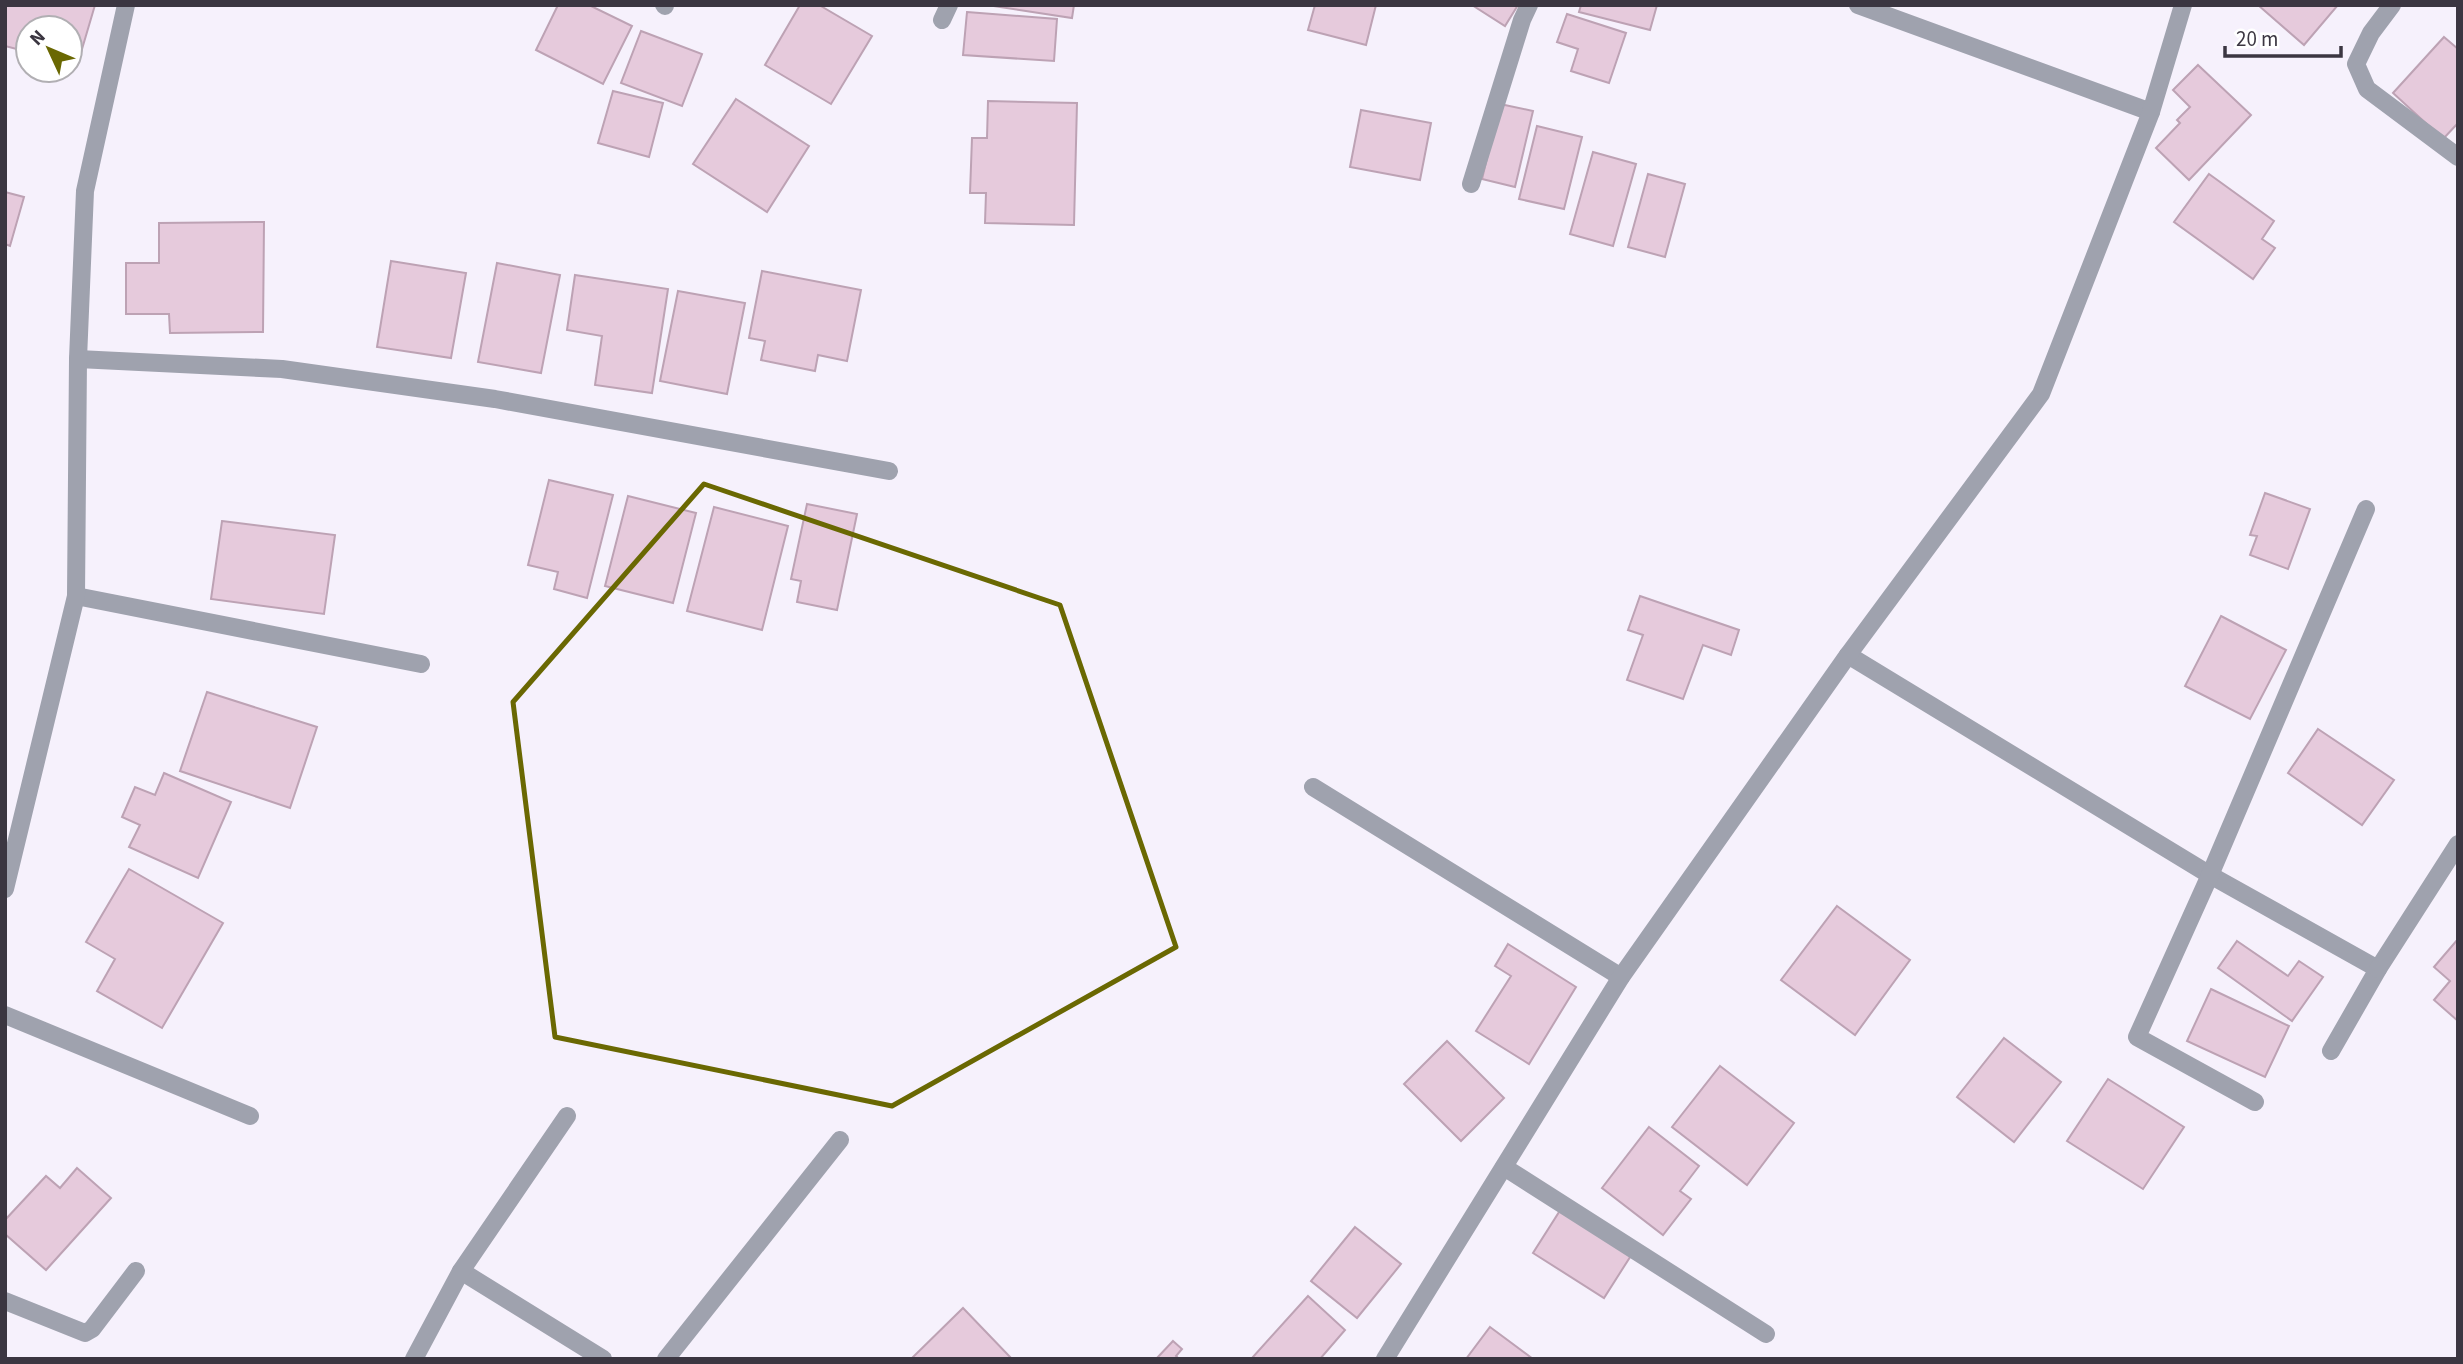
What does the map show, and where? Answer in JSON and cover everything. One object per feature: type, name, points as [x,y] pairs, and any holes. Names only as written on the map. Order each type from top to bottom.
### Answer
[{"type":"street","points":[[5,889],[76,596],[78,359],[85,191],[126,5]]},
{"type":"street","points":[[1471,184],[1529,5]]},
{"type":"street","points":[[1858,5],[2151,112]]},
{"type":"street","points":[[1385,1359],[1621,977],[1848,655],[2040,394],[2151,112],[2183,5]]},
{"type":"street","points":[[2392,5],[2371,33],[2356,64],[2367,89],[2458,157]]},
{"type":"street","points":[[78,359],[282,369],[495,399],[889,471]]},
{"type":"street","points":[[2255,1102],[2137,1037],[2210,876],[2366,509]]},
{"type":"street","points":[[76,596],[421,664]]},
{"type":"street","points":[[1848,655],[2210,876],[2378,969]]},
{"type":"street","points":[[1313,787],[1621,977]]},
{"type":"street","points":[[2331,1051],[2378,969],[2458,844]]},
{"type":"street","points":[[5,1015],[250,1116]]},
{"type":"street","points":[[414,1359],[461,1271],[568,1116]]},
{"type":"street","points":[[666,1359],[840,1140]]},
{"type":"street","points":[[1504,1167],[1766,1334]]},
{"type":"street","points":[[5,1301],[85,1333],[93,1329],[136,1270]]},
{"type":"street","points":[[461,1271],[603,1359]]},
{"type":"highlighted area","points":[[704,484],[1060,605],[1176,947],[892,1106],[555,1037],[513,702]]},
{"type":"building","points":[[5,5],[95,5],[84,42],[84,14],[14,14],[14,48],[5,46]]},
{"type":"building","points":[[558,5],[589,5],[632,26],[603,84],[536,50]]},
{"type":"building","points":[[800,5],[819,5],[872,36],[831,104],[765,65]]},
{"type":"building","points":[[987,5],[1074,5],[1072,18]]},
{"type":"building","points":[[1315,5],[1376,5],[1366,45],[1308,30]]},
{"type":"building","points":[[1472,5],[1518,5],[1505,26]]},
{"type":"building","points":[[1581,5],[1657,5],[1650,30],[1579,12]]},
{"type":"building","points":[[2258,5],[2338,5],[2304,45]]},
{"type":"building","points":[[967,12],[1057,19],[1054,61],[963,55]]},
{"type":"building","points":[[1567,14],[1626,33],[1609,83],[1571,71],[1578,49],[1557,42]]},
{"type":"building","points":[[641,31],[702,54],[682,106],[621,83]]},
{"type":"building","points":[[2444,37],[2458,49],[2458,123],[2443,139],[2393,93]]},
{"type":"building","points":[[2198,65],[2251,115],[2189,180],[2156,148],[2180,123],[2177,120],[2190,107],[2173,90]]},
{"type":"building","points":[[613,91],[663,103],[649,157],[598,143]]},
{"type":"building","points":[[736,99],[809,146],[767,212],[693,164]]},
{"type":"building","points":[[988,101],[1077,103],[1074,225],[985,223],[986,193],[970,193],[972,138],[987,138]]},
{"type":"building","points":[[1500,104],[1533,111],[1515,187],[1482,179]]},
{"type":"building","points":[[1361,110],[1431,123],[1420,180],[1350,167]]},
{"type":"building","points":[[1537,126],[1582,137],[1564,209],[1519,199]]},
{"type":"building","points":[[1593,152],[1636,164],[1613,246],[1570,234]]},
{"type":"building","points":[[1648,174],[1685,184],[1665,257],[1628,247]]},
{"type":"building","points":[[2209,174],[2274,221],[2262,239],[2275,248],[2253,279],[2174,222]]},
{"type":"building","points":[[5,192],[24,197],[10,246],[5,244]]},
{"type":"building","points":[[264,222],[263,332],[170,333],[169,314],[126,314],[126,263],[159,263],[159,223]]},
{"type":"building","points":[[391,261],[466,273],[451,358],[377,347]]},
{"type":"building","points":[[497,263],[560,275],[541,373],[478,362]]},
{"type":"building","points":[[762,271],[861,290],[847,361],[818,355],[815,371],[761,360],[765,341],[749,338]]},
{"type":"building","points":[[575,275],[668,289],[652,393],[595,385],[602,336],[567,330]]},
{"type":"building","points":[[678,291],[745,303],[727,394],[660,381]]},
{"type":"building","points":[[549,480],[613,495],[587,598],[554,589],[558,572],[528,565]]},
{"type":"building","points":[[2265,493],[2310,509],[2288,569],[2250,555],[2257,536],[2250,535]]},
{"type":"building","points":[[628,496],[696,513],[673,603],[605,586]]},
{"type":"building","points":[[807,504],[857,514],[837,610],[797,602],[801,581],[791,579]]},
{"type":"building","points":[[714,507],[788,526],[762,630],[687,611]]},
{"type":"building","points":[[222,521],[335,535],[324,614],[211,599]]},
{"type":"building","points":[[1640,596],[1739,630],[1731,655],[1703,645],[1683,699],[1627,680],[1643,635],[1628,630]]},
{"type":"building","points":[[2221,616],[2286,650],[2250,719],[2185,686]]},
{"type":"building","points":[[207,692],[317,727],[290,808],[180,771]]},
{"type":"building","points":[[2318,729],[2394,780],[2362,825],[2288,773]]},
{"type":"building","points":[[164,773],[231,802],[198,878],[129,847],[140,825],[122,817],[135,787],[155,795]]},
{"type":"building","points":[[129,869],[223,923],[162,1028],[97,991],[115,959],[86,942]]},
{"type":"building","points":[[1837,906],[1910,960],[1855,1035],[1781,980]]},
{"type":"building","points":[[2458,939],[2458,1021],[2434,1000],[2450,981],[2434,967]]},
{"type":"building","points":[[2237,941],[2288,976],[2299,961],[2323,977],[2292,1021],[2218,968]]},
{"type":"building","points":[[1508,944],[1576,987],[1529,1064],[1476,1031],[1511,976],[1495,966]]},
{"type":"building","points":[[2211,989],[2289,1026],[2265,1077],[2187,1041]]},
{"type":"building","points":[[2004,1038],[2061,1082],[2014,1142],[1957,1097]]},
{"type":"building","points":[[1447,1041],[1504,1098],[1461,1141],[1404,1084]]},
{"type":"building","points":[[1720,1066],[1794,1123],[1747,1185],[1672,1127]]},
{"type":"building","points":[[2108,1079],[2184,1127],[2143,1189],[2067,1141]]},
{"type":"building","points":[[1649,1127],[1699,1166],[1680,1191],[1691,1199],[1663,1235],[1602,1188]]},
{"type":"building","points":[[77,1168],[111,1198],[46,1270],[5,1234],[5,1220],[46,1176],[60,1188]]},
{"type":"building","points":[[1561,1209],[1632,1254],[1604,1298],[1533,1253]]},
{"type":"building","points":[[1355,1227],[1401,1264],[1357,1318],[1311,1281]]},
{"type":"building","points":[[1308,1296],[1345,1330],[1320,1359],[1252,1358]]},
{"type":"building","points":[[963,1308],[1012,1359],[911,1359]]},
{"type":"building","points":[[1490,1327],[1533,1359],[1466,1359]]},
{"type":"building","points":[[1173,1341],[1182,1349],[1176,1356],[1179,1359],[1156,1359]]}]
